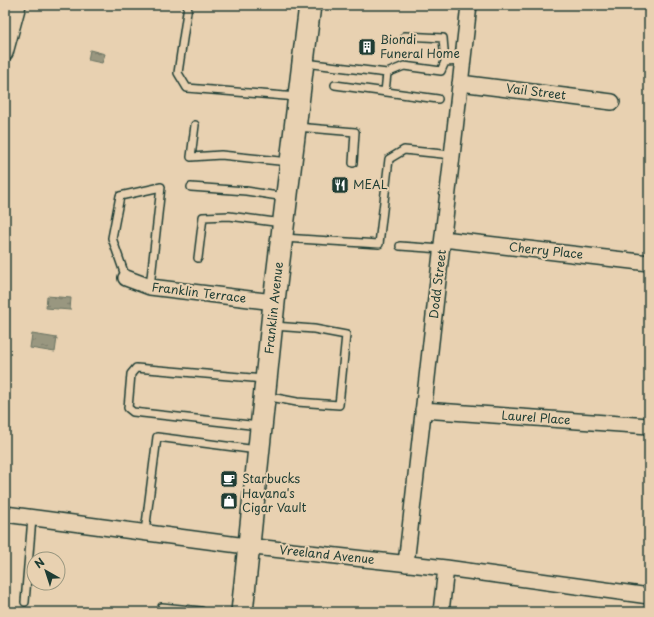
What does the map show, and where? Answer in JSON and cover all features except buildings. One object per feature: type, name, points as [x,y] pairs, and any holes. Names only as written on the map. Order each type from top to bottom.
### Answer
[{"type":"main road","name":"Franklin Avenue","points":[[242,612],[274,302],[310,5]]},
{"type":"street","points":[[5,53],[18,5]]},
{"type":"street","name":"Dodd Street","points":[[406,564],[469,5]]},
{"type":"street","name":"Vail Street","points":[[460,83],[612,102]]},
{"type":"street","name":"Cherry Place","points":[[442,244],[649,263]]},
{"type":"street","name":"Franklin Terrace","points":[[126,278],[150,287],[274,302]]},
{"type":"street","name":"Laurel Place","points":[[423,410],[649,426]]},
{"type":"street","name":"Vreeland Avenue","points":[[5,514],[250,546],[446,568],[649,596]]},
{"type":"street","points":[[441,612],[446,568]]},
{"type":"lane","points":[[188,5],[178,73],[187,88],[299,97]]},
{"type":"lane","points":[[303,62],[387,73],[404,66],[441,71],[445,62],[443,38],[404,36]]},
{"type":"lane","points":[[445,62],[463,60]]},
{"type":"lane","points":[[385,92],[387,73]]},
{"type":"lane","points":[[335,85],[438,99]]},
{"type":"lane","points":[[195,125],[191,157],[221,155],[291,163]]},
{"type":"lane","points":[[295,127],[355,132],[353,163]]},
{"type":"lane","points":[[198,258],[203,217],[229,216],[283,231],[379,244],[389,159],[404,150],[452,155]]},
{"type":"lane","points":[[126,278],[112,238],[120,196],[161,187],[150,287]]},
{"type":"lane","points":[[191,187],[246,191],[287,197]]},
{"type":"lane","points":[[400,246],[442,244]]},
{"type":"lane","points":[[262,426],[133,412],[128,408],[131,374],[136,368],[266,388],[297,402],[339,405],[346,335],[314,329],[272,326]]},
{"type":"lane","points":[[145,532],[157,437],[259,451]]},
{"type":"lane","points":[[25,602],[32,518]]},
{"type":"lane","points":[[161,612],[162,607],[201,612]]},
{"type":"water","points":[[90,50],[105,54],[102,63],[88,60]]},
{"type":"water","points":[[47,296],[71,298],[70,310],[46,308]]},
{"type":"water","points":[[32,334],[57,338],[55,352],[30,348]]},
{"type":"place","name":"Biondi Funeral Home","points":[[367,47]]},
{"type":"place","name":"MEAL","points":[[340,185]]},
{"type":"place","name":"Starbucks","points":[[229,479]]},
{"type":"place","name":"Havana's Cigar Vault","points":[[229,501]]}]
